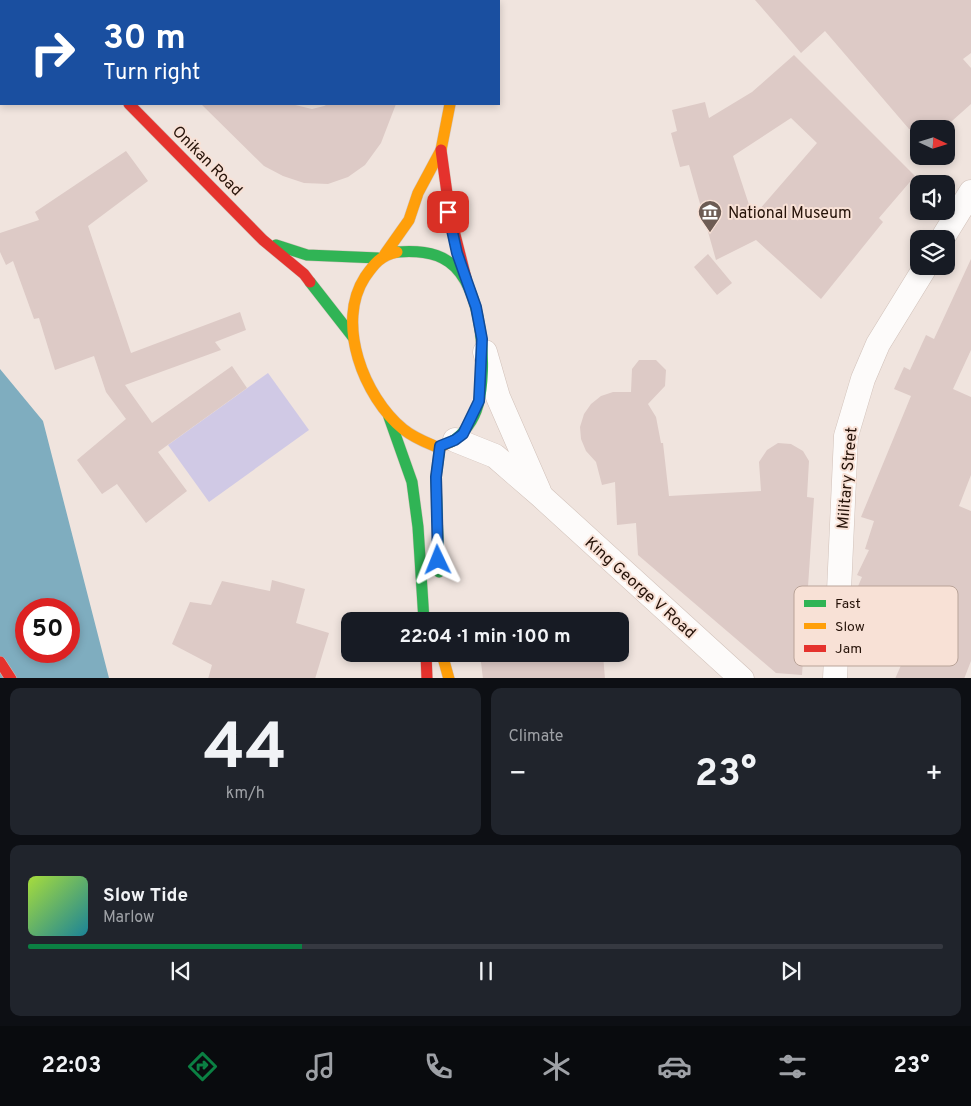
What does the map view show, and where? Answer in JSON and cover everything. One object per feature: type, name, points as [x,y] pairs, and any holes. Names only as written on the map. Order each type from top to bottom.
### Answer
[{"type":"main road","name":"Onikan Road","points":[[130,105],[263,240],[304,274],[353,336]]},
{"type":"main road","points":[[423,612],[418,527],[412,482],[387,413],[365,374],[353,336],[354,305],[364,279],[410,220],[418,193],[440,150],[450,105]]},
{"type":"main road","points":[[387,413],[419,441],[448,443],[463,434],[479,401],[482,339],[476,307],[452,230],[445,195],[440,150]]},
{"type":"main road","points":[[263,240],[307,255],[326,257],[382,256],[408,252],[436,255],[449,262],[468,284]]},
{"type":"main road","points":[[440,586],[436,477],[448,443]]},
{"type":"main road","points":[[0,662],[11,678]]},
{"type":"main road","points":[[427,662],[428,678]]},
{"type":"main road","points":[[443,662],[445,678]]},
{"type":"main road","points":[[444,662],[449,678]]},
{"type":"street","points":[[948,230],[971,192]]},
{"type":"street","name":"Military Street","points":[[839,586],[846,436],[863,379],[878,344],[920,275]]},
{"type":"street","points":[[482,339],[498,397],[540,495]]},
{"type":"street","name":"King George V Road","points":[[448,443],[495,456],[742,678]]},
{"type":"shaded area","points":[[268,373],[309,430],[209,502],[168,445]]},
{"type":"water","points":[[0,369],[43,421],[109,678],[0,678]]},
{"type":"building","points":[[755,0],[971,0],[971,53],[963,59],[971,68],[971,104],[953,120],[910,120],[909,129],[825,31],[801,53]]},
{"type":"building","points":[[794,55],[914,175],[910,175],[910,182],[879,218],[883,222],[821,299],[756,240],[716,260],[689,165],[680,167],[671,133],[677,131],[672,110],[705,102],[709,118],[752,92]],"holes":[[[791,118],[817,143],[753,217],[733,156]]]},
{"type":"building","points":[[202,105],[295,105],[312,109],[326,105],[396,105],[381,143],[365,165],[348,177],[328,184],[304,183],[283,176],[264,166]]},
{"type":"building","points":[[126,151],[148,181],[88,226],[131,353],[240,312],[246,330],[215,342],[221,350],[125,385],[152,423],[232,366],[247,388],[158,452],[187,491],[146,523],[117,484],[102,494],[77,460],[126,419],[106,392],[94,356],[55,370],[39,318],[34,319],[13,261],[6,265],[0,252],[0,233],[39,220],[35,212]]},
{"type":"building","points":[[708,254],[732,283],[717,295],[694,267]]},
{"type":"building","points":[[971,259],[971,350],[953,389],[971,397],[971,475],[959,506],[971,511],[971,661],[964,678],[895,678],[901,666],[958,666],[958,586],[858,586],[862,577],[857,575],[869,550],[865,549],[874,521],[861,517],[911,396],[894,389],[904,367],[910,370],[926,335],[934,339]]},
{"type":"building","points":[[639,360],[656,360],[666,370],[665,386],[648,404],[656,417],[661,443],[663,443],[669,496],[761,491],[759,462],[767,450],[778,443],[791,444],[803,451],[809,461],[807,497],[814,498],[808,586],[794,586],[794,666],[803,666],[802,675],[776,673],[638,555],[636,523],[617,525],[615,482],[602,485],[596,462],[586,451],[581,439],[580,427],[584,414],[591,404],[601,396],[613,392],[631,392],[632,369]]},
{"type":"building","points":[[272,580],[305,589],[296,623],[329,633],[315,678],[208,678],[212,665],[172,644],[190,602],[211,605],[222,581],[270,591]]},
{"type":"building","points":[[481,662],[604,662],[605,678],[483,678]]},
{"type":"traffic: fast","points":[[276,245],[307,255],[378,258]]},
{"type":"traffic: fast","points":[[397,252],[430,254],[449,262],[460,274],[469,289],[476,308],[482,350],[481,389],[478,405],[471,421],[464,431],[451,442]]},
{"type":"traffic: fast","points":[[310,282],[353,337]]},
{"type":"traffic: fast","points":[[389,417],[412,482],[418,527],[423,612]]},
{"type":"traffic: fast","points":[[439,572],[436,477],[440,447]]},
{"type":"traffic: slow","points":[[385,254],[409,220],[418,193],[441,150],[450,105]]},
{"type":"traffic: slow","points":[[397,252],[387,255],[375,264],[365,277],[356,295],[353,316],[358,358],[376,398],[403,429],[437,447],[451,442]]},
{"type":"traffic: slow","points":[[444,662],[449,678]]},
{"type":"traffic: jam","points":[[130,105],[263,240],[304,274],[310,282]]},
{"type":"traffic: jam","points":[[441,150],[450,215],[466,278]]},
{"type":"traffic: jam","points":[[0,662],[10,678]]},
{"type":"traffic: jam","points":[[426,662],[427,678]]},
{"type":"place","name":"National Museum","points":[[710,233]]},
{"type":"route","points":[[438,560],[436,477],[440,446],[455,440],[463,434],[479,401],[482,339],[476,307],[457,253],[448,212]]}]
